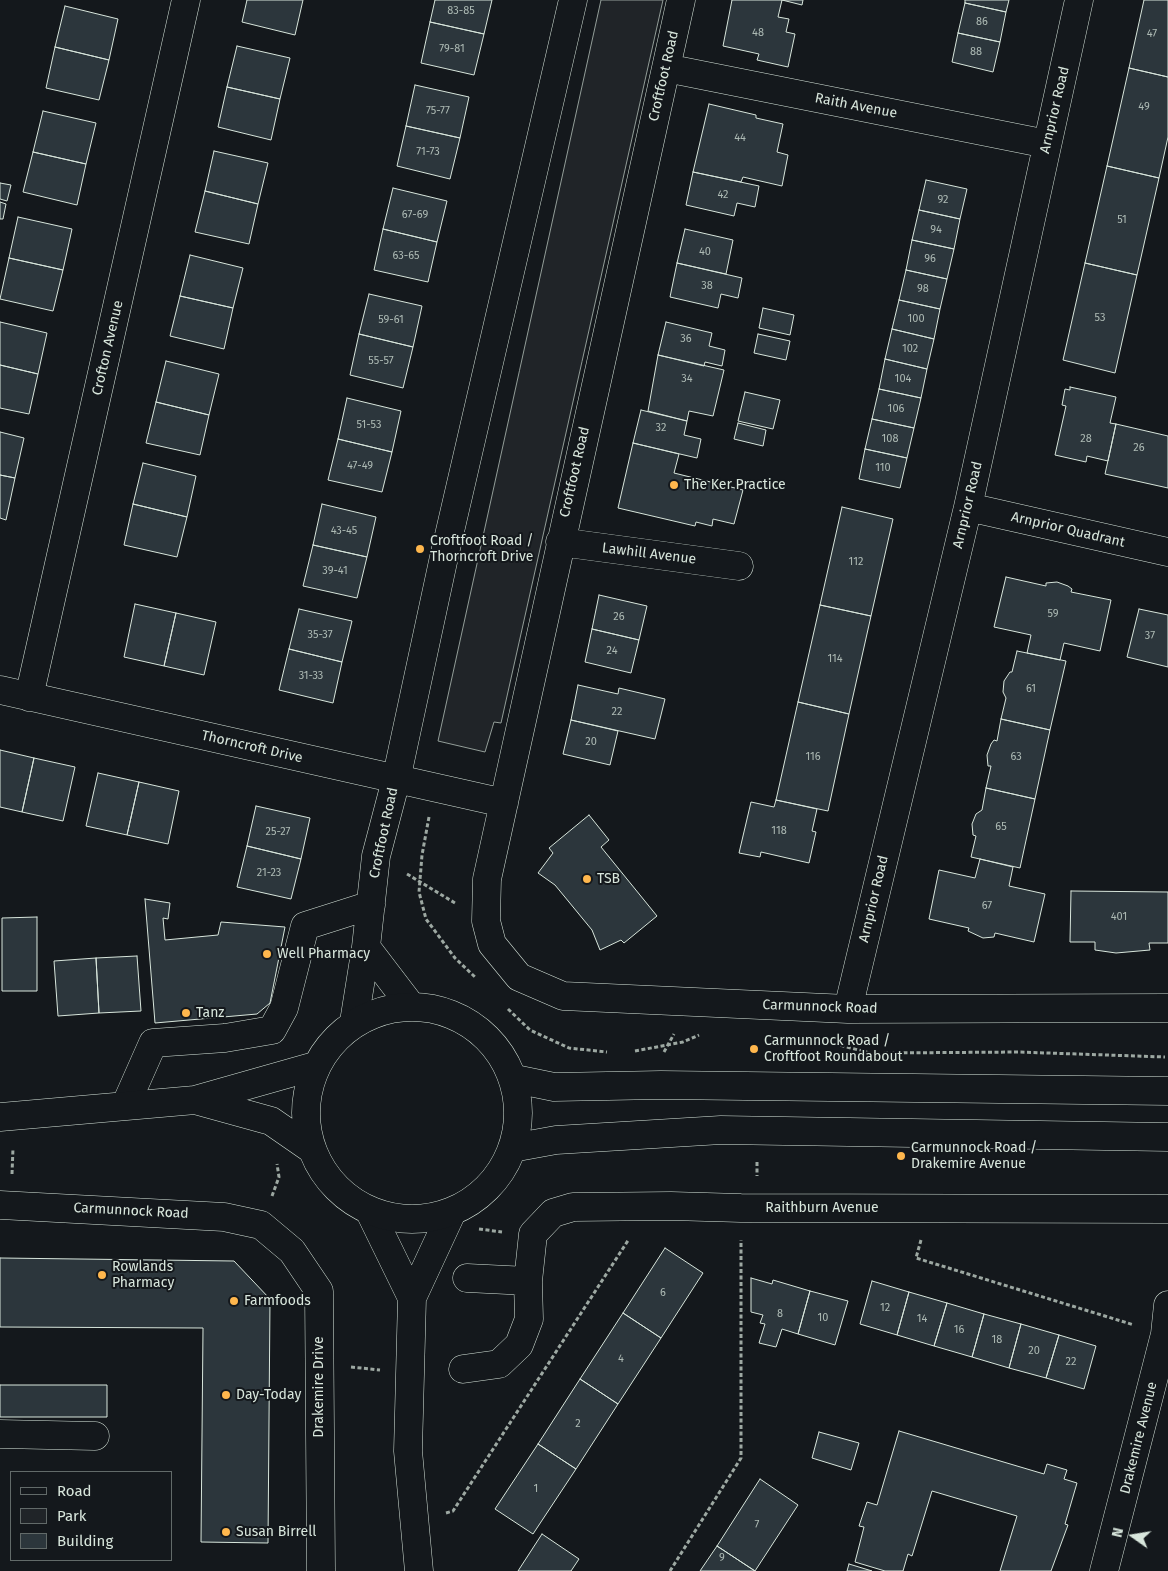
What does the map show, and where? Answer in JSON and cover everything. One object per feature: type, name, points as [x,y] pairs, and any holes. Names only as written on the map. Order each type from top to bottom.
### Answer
[{"type":"street","name":"Crofton Avenue","points":[[29,697],[186,0]]},
{"type":"street","name":"Croftfoot Road","points":[[354,1022],[366,947],[376,856],[396,780],[444,557],[573,0]]},
{"type":"street","name":"Croftfoot Road","points":[[489,933],[487,879],[681,0]]},
{"type":"street","name":"Arnprior Road","points":[[848,1009],[968,508],[1080,0]]},
{"type":"street","name":"Raith Avenue","points":[[666,68],[1047,144]]},
{"type":"street","name":"Arnprior Quadrant","points":[[968,508],[1168,552]]},
{"type":"street","name":"Lawhill Avenue","points":[[560,542],[739,566]]},
{"type":"street","name":"Thorncroft Drive","points":[[0,690],[504,803]]},
{"type":"street","points":[[126,1104],[153,1044],[225,1038],[272,1030],[284,1008],[305,926],[371,905]]},
{"type":"street","name":"Carmunnock Road","points":[[489,933],[519,977],[563,996],[848,1009],[1168,1008]]},
{"type":"street","points":[[366,947],[411,1006]]},
{"type":"street","points":[[195,1100],[271,1121],[310,1148],[337,1190],[370,1212],[408,1221],[452,1213],[488,1189],[512,1148],[520,1114],[515,1079],[495,1044],[449,1016],[411,1006],[384,1008],[354,1022],[330,1044],[315,1066],[305,1118],[310,1148]]},
{"type":"street","points":[[7,1117],[126,1104],[195,1100],[315,1066]]},
{"type":"street","points":[[515,1079],[554,1088],[661,1085],[1168,1091]]},
{"type":"street","points":[[512,1148],[556,1140],[721,1130],[1168,1137]]},
{"type":"street","name":"Carmunnock Road","points":[[6,1205],[224,1217],[261,1225]]},
{"type":"street","name":"Raithburn Avenue","points":[[533,1234],[553,1213],[573,1207],[1168,1209]]},
{"type":"street","points":[[370,1212],[412,1298]]},
{"type":"street","points":[[419,1571],[408,1451],[412,1298],[452,1213]]},
{"type":"street","name":"Drakemire Drive","points":[[261,1225],[292,1251],[319,1291],[321,1571]]},
{"type":"street","points":[[463,1369],[499,1364],[519,1345],[529,1319],[528,1281],[533,1234]]},
{"type":"street","points":[[467,1278],[528,1281]]},
{"type":"street","name":"Drakemire Avenue","points":[[1104,1571],[1165,1334],[1168,1305]]},
{"type":"street","points":[[0,1434],[95,1436]]},
{"type":"path","points":[[376,856],[489,933]]},
{"type":"path","points":[[821,1039],[868,1054],[1018,1052],[1168,1057]]},
{"type":"path","points":[[6,1205],[7,1117]]},
{"type":"path","points":[[261,1225],[279,1177],[271,1121]]},
{"type":"path","points":[[415,1526],[453,1511],[629,1238],[643,1206]]},
{"type":"path","points":[[670,1571],[741,1458],[741,1208]]},
{"type":"path","points":[[931,1208],[916,1258],[1165,1334]]},
{"type":"path","points":[[452,1213],[476,1229],[533,1234]]},
{"type":"path","points":[[319,1364],[410,1373]]},
{"type":"green space","points":[[601,0],[663,0],[501,723],[494,722],[485,752],[438,741]]},
{"type":"building","points":[[247,0],[303,0],[295,35],[242,22]]},
{"type":"building","points":[[435,0],[492,0],[484,34],[430,22]]},
{"type":"building","points":[[732,0],[782,0],[778,17],[789,19],[786,32],[795,34],[788,67],[757,60],[759,54],[723,46]]},
{"type":"building","points":[[782,0],[803,0],[802,5]]},
{"type":"building","points":[[965,0],[1009,0],[1006,12],[965,3]]},
{"type":"building","points":[[1144,0],[1168,0],[1168,77],[1129,68]]},
{"type":"building","points":[[965,3],[1006,12],[1000,42],[958,33]]},
{"type":"building","points":[[65,6],[118,19],[109,60],[55,47]]},
{"type":"building","points":[[430,22],[484,34],[474,75],[421,63]]},
{"type":"building","points":[[958,33],[1000,42],[993,72],[952,62]]},
{"type":"building","points":[[237,46],[290,58],[280,99],[227,87]]},
{"type":"building","points":[[55,47],[109,60],[99,100],[46,88]]},
{"type":"building","points":[[1129,68],[1168,77],[1168,137],[1159,178],[1107,166]]},
{"type":"building","points":[[415,85],[469,97],[460,138],[406,126]]},
{"type":"building","points":[[227,87],[280,99],[271,140],[218,127]]},
{"type":"building","points":[[709,104],[756,115],[756,118],[783,124],[777,152],[788,155],[782,186],[743,177],[741,182],[693,172]]},
{"type":"building","points":[[43,111],[96,123],[86,164],[33,152]]},
{"type":"building","points":[[406,126],[460,138],[450,179],[397,166]]},
{"type":"building","points":[[214,151],[268,163],[258,204],[205,191]]},
{"type":"building","points":[[33,152],[86,164],[77,205],[23,192]]},
{"type":"building","points":[[1107,166],[1159,178],[1137,275],[1085,263]]},
{"type":"building","points":[[693,172],[759,186],[755,207],[737,203],[734,216],[686,205]]},
{"type":"building","points":[[926,180],[967,189],[960,219],[919,210]]},
{"type":"building","points":[[0,183],[11,185],[7,201],[0,199]]},
{"type":"building","points":[[393,188],[447,201],[437,242],[383,229]]},
{"type":"building","points":[[205,191],[258,204],[249,244],[195,232]]},
{"type":"building","points":[[0,202],[6,204],[3,219],[0,219]]},
{"type":"building","points":[[919,210],[960,219],[954,249],[912,240]]},
{"type":"building","points":[[18,217],[72,229],[63,270],[9,258]]},
{"type":"building","points":[[383,229],[437,242],[428,282],[374,270]]},
{"type":"building","points":[[685,229],[733,240],[726,274],[677,263]]},
{"type":"building","points":[[912,240],[954,249],[947,279],[906,270]]},
{"type":"building","points":[[190,255],[243,268],[233,308],[180,296]]},
{"type":"building","points":[[9,258],[63,270],[53,311],[0,299]]},
{"type":"building","points":[[677,263],[742,278],[738,298],[721,294],[718,308],[670,297]]},
{"type":"building","points":[[1085,263],[1137,275],[1115,373],[1063,360]]},
{"type":"building","points":[[906,270],[947,279],[940,309],[899,300]]},
{"type":"building","points":[[369,294],[422,306],[413,347],[359,334]]},
{"type":"building","points":[[180,296],[233,308],[224,349],[170,336]]},
{"type":"building","points":[[899,300],[940,309],[934,339],[892,329]]},
{"type":"building","points":[[763,308],[794,315],[790,335],[759,328]]},
{"type":"building","points":[[0,322],[47,333],[38,374],[0,365]]},
{"type":"building","points":[[666,322],[712,333],[709,346],[725,350],[722,366],[705,362],[704,366],[658,355]]},
{"type":"building","points":[[892,329],[934,339],[927,369],[885,359]]},
{"type":"building","points":[[359,334],[413,347],[403,388],[350,375]]},
{"type":"building","points":[[758,334],[790,341],[786,360],[754,353]]},
{"type":"building","points":[[658,355],[724,370],[713,416],[689,411],[687,421],[648,411]]},
{"type":"building","points":[[885,359],[927,369],[921,398],[879,389]]},
{"type":"building","points":[[166,361],[219,374],[209,415],[156,402]]},
{"type":"building","points":[[0,365],[38,374],[29,414],[0,408]]},
{"type":"building","points":[[1070,387],[1116,397],[1110,423],[1116,424],[1108,461],[1087,456],[1086,462],[1055,455],[1066,406],[1062,405],[1065,389],[1070,390]]},
{"type":"building","points":[[879,389],[921,398],[914,428],[872,419]]},
{"type":"building","points":[[745,392],[780,400],[773,429],[738,421]]},
{"type":"building","points":[[347,398],[401,411],[392,452],[338,439]]},
{"type":"building","points":[[156,402],[209,415],[200,455],[146,443]]},
{"type":"building","points":[[641,410],[687,421],[684,435],[701,439],[697,458],[633,443]]},
{"type":"building","points":[[872,419],[914,428],[907,458],[865,449]]},
{"type":"building","points":[[738,423],[766,430],[763,446],[734,439]]},
{"type":"building","points":[[1116,424],[1168,436],[1168,488],[1105,474]]},
{"type":"building","points":[[0,432],[24,438],[15,478],[0,475]]},
{"type":"building","points":[[338,439],[392,452],[382,492],[328,480]]},
{"type":"building","name":"The Ker Practice","points":[[633,443],[679,454],[674,473],[743,490],[734,524],[713,519],[712,526],[696,522],[695,526],[618,508]]},
{"type":"building","points":[[865,449],[907,458],[900,488],[859,479]]},
{"type":"building","points":[[143,463],[196,476],[187,517],[133,504]]},
{"type":"building","points":[[0,475],[15,478],[6,520],[0,518]]},
{"type":"building","points":[[133,504],[187,517],[177,557],[124,545]]},
{"type":"building","points":[[322,504],[376,517],[367,557],[313,545]]},
{"type":"building","points":[[842,507],[893,519],[871,616],[820,605]]},
{"type":"building","points":[[313,545],[367,557],[357,598],[303,586]]},
{"type":"building","points":[[1006,577],[1046,586],[1046,583],[1057,582],[1068,586],[1072,589],[1071,592],[1111,600],[1100,651],[1064,643],[1060,660],[1027,653],[1031,635],[994,627]]},
{"type":"building","points":[[599,595],[647,606],[639,640],[592,629]]},
{"type":"building","points":[[135,604],[176,613],[164,666],[124,657]]},
{"type":"building","points":[[820,605],[871,616],[849,714],[798,702]]},
{"type":"building","points":[[299,609],[352,621],[342,662],[289,649]]},
{"type":"building","points":[[1139,609],[1168,615],[1168,667],[1127,657]]},
{"type":"building","points":[[176,613],[216,622],[204,675],[164,666]]},
{"type":"building","points":[[592,629],[639,640],[631,673],[585,662]]},
{"type":"building","points":[[289,649],[342,662],[333,703],[279,690]]},
{"type":"building","points":[[1017,651],[1066,661],[1050,730],[1001,719],[1006,698],[1003,692],[1004,681],[1012,672]]},
{"type":"building","points":[[578,685],[618,694],[619,688],[665,699],[655,739],[571,720]]},
{"type":"building","points":[[798,702],[849,714],[828,811],[776,800]]},
{"type":"building","points":[[1001,719],[1050,730],[1035,799],[986,788],[991,766],[988,766],[987,755],[991,744],[994,740],[997,741]]},
{"type":"building","points":[[571,720],[618,731],[610,765],[563,754]]},
{"type":"building","points":[[0,750],[34,758],[22,812],[0,807]]},
{"type":"building","points":[[34,758],[75,767],[63,821],[22,812]]},
{"type":"building","points":[[98,773],[139,782],[127,835],[86,826]]},
{"type":"building","points":[[139,782],[179,791],[168,844],[127,835]]},
{"type":"building","points":[[986,788],[1035,799],[1020,868],[971,857],[976,836],[973,835],[972,824],[976,814],[982,810]]},
{"type":"building","points":[[776,800],[817,809],[812,831],[816,832],[809,863],[761,852],[760,857],[739,853],[751,802],[774,807]]},
{"type":"building","points":[[256,806],[310,818],[301,859],[247,846]]},
{"type":"building","name":"TSB","points":[[589,815],[609,840],[601,847],[657,916],[624,943],[621,940],[600,950],[592,930],[555,885],[538,873],[553,853],[549,848]]},
{"type":"building","points":[[247,846],[301,859],[291,899],[237,887]]},
{"type":"building","points":[[980,859],[1013,867],[1009,886],[1045,894],[1034,942],[995,933],[994,937],[983,938],[968,931],[969,928],[929,919],[939,870],[975,878]]},
{"type":"building","points":[[1071,891],[1168,892],[1168,943],[1149,943],[1150,950],[1116,953],[1095,950],[1095,942],[1070,942]]},
{"type":"building","points":[[145,899],[170,903],[168,919],[163,918],[165,940],[218,935],[221,922],[285,927],[270,1003],[257,1014],[155,1023]]},
{"type":"building","points":[[37,917],[37,991],[2,991],[2,918]]},
{"type":"building","points":[[137,956],[141,1011],[99,1013],[96,958]]},
{"type":"building","points":[[96,958],[99,1013],[58,1016],[54,961]]},
{"type":"building","points":[[665,1248],[703,1273],[661,1338],[623,1313]]},
{"type":"building","points":[[0,1258],[234,1261],[270,1299],[268,1543],[201,1542],[203,1328],[0,1327]]},
{"type":"building","points":[[751,1278],[772,1284],[773,1280],[810,1291],[798,1334],[782,1329],[776,1347],[759,1343],[765,1324],[760,1323],[763,1315],[751,1312]]},
{"type":"building","points":[[872,1281],[909,1292],[897,1335],[860,1324]]},
{"type":"building","points":[[810,1291],[848,1301],[835,1345],[798,1334]]},
{"type":"building","points":[[909,1292],[947,1303],[934,1346],[897,1335]]},
{"type":"building","points":[[947,1303],[984,1314],[972,1357],[934,1346]]},
{"type":"building","points":[[623,1313],[661,1338],[618,1404],[580,1379]]},
{"type":"building","points":[[984,1314],[1021,1324],[1009,1368],[972,1357]]},
{"type":"building","points":[[1021,1324],[1059,1335],[1046,1378],[1009,1368]]},
{"type":"building","points":[[1059,1335],[1096,1346],[1084,1389],[1046,1378]]},
{"type":"building","points":[[580,1379],[618,1404],[576,1469],[538,1444]]},
{"type":"building","points":[[0,1385],[107,1385],[107,1417],[0,1417]]},
{"type":"building","points":[[899,1431],[1044,1474],[1047,1464],[1067,1470],[1064,1479],[1077,1483],[1065,1524],[1068,1525],[1051,1571],[1000,1571],[1017,1516],[932,1491],[912,1556],[908,1554],[903,1571],[885,1571],[855,1562],[864,1527],[859,1526],[867,1502],[877,1505]]},
{"type":"building","points":[[819,1432],[859,1443],[851,1470],[812,1458]]},
{"type":"building","points":[[538,1444],[576,1469],[533,1534],[495,1509]]},
{"type":"building","points":[[760,1479],[798,1505],[755,1571],[717,1546]]},
{"type":"building","points":[[542,1534],[579,1559],[571,1571],[518,1571]]},
{"type":"building","points":[[717,1546],[755,1571],[700,1571]]},
{"type":"building","points":[[849,1564],[872,1571],[847,1571]]},
{"type":"place","name":"The Ker Practice","points":[[674,485]]},
{"type":"place","name":"Croftfoot Road / Thorncroft Drive","points":[[420,549]]},
{"type":"place","name":"TSB","points":[[587,879]]},
{"type":"place","name":"Well Pharmacy","points":[[267,954]]},
{"type":"place","name":"Tanz","points":[[186,1013]]},
{"type":"place","name":"Carmunnock Road / Croftfoot Roundabout","points":[[754,1049]]},
{"type":"place","name":"Carmunnock Road / Drakemire Avenue","points":[[901,1156]]},
{"type":"place","name":"Rowlands Pharmacy","points":[[102,1275]]},
{"type":"place","name":"Farmfoods","points":[[234,1301]]},
{"type":"place","name":"Day-Today","points":[[226,1395]]},
{"type":"place","name":"Susan Birrell","points":[[226,1532]]}]
